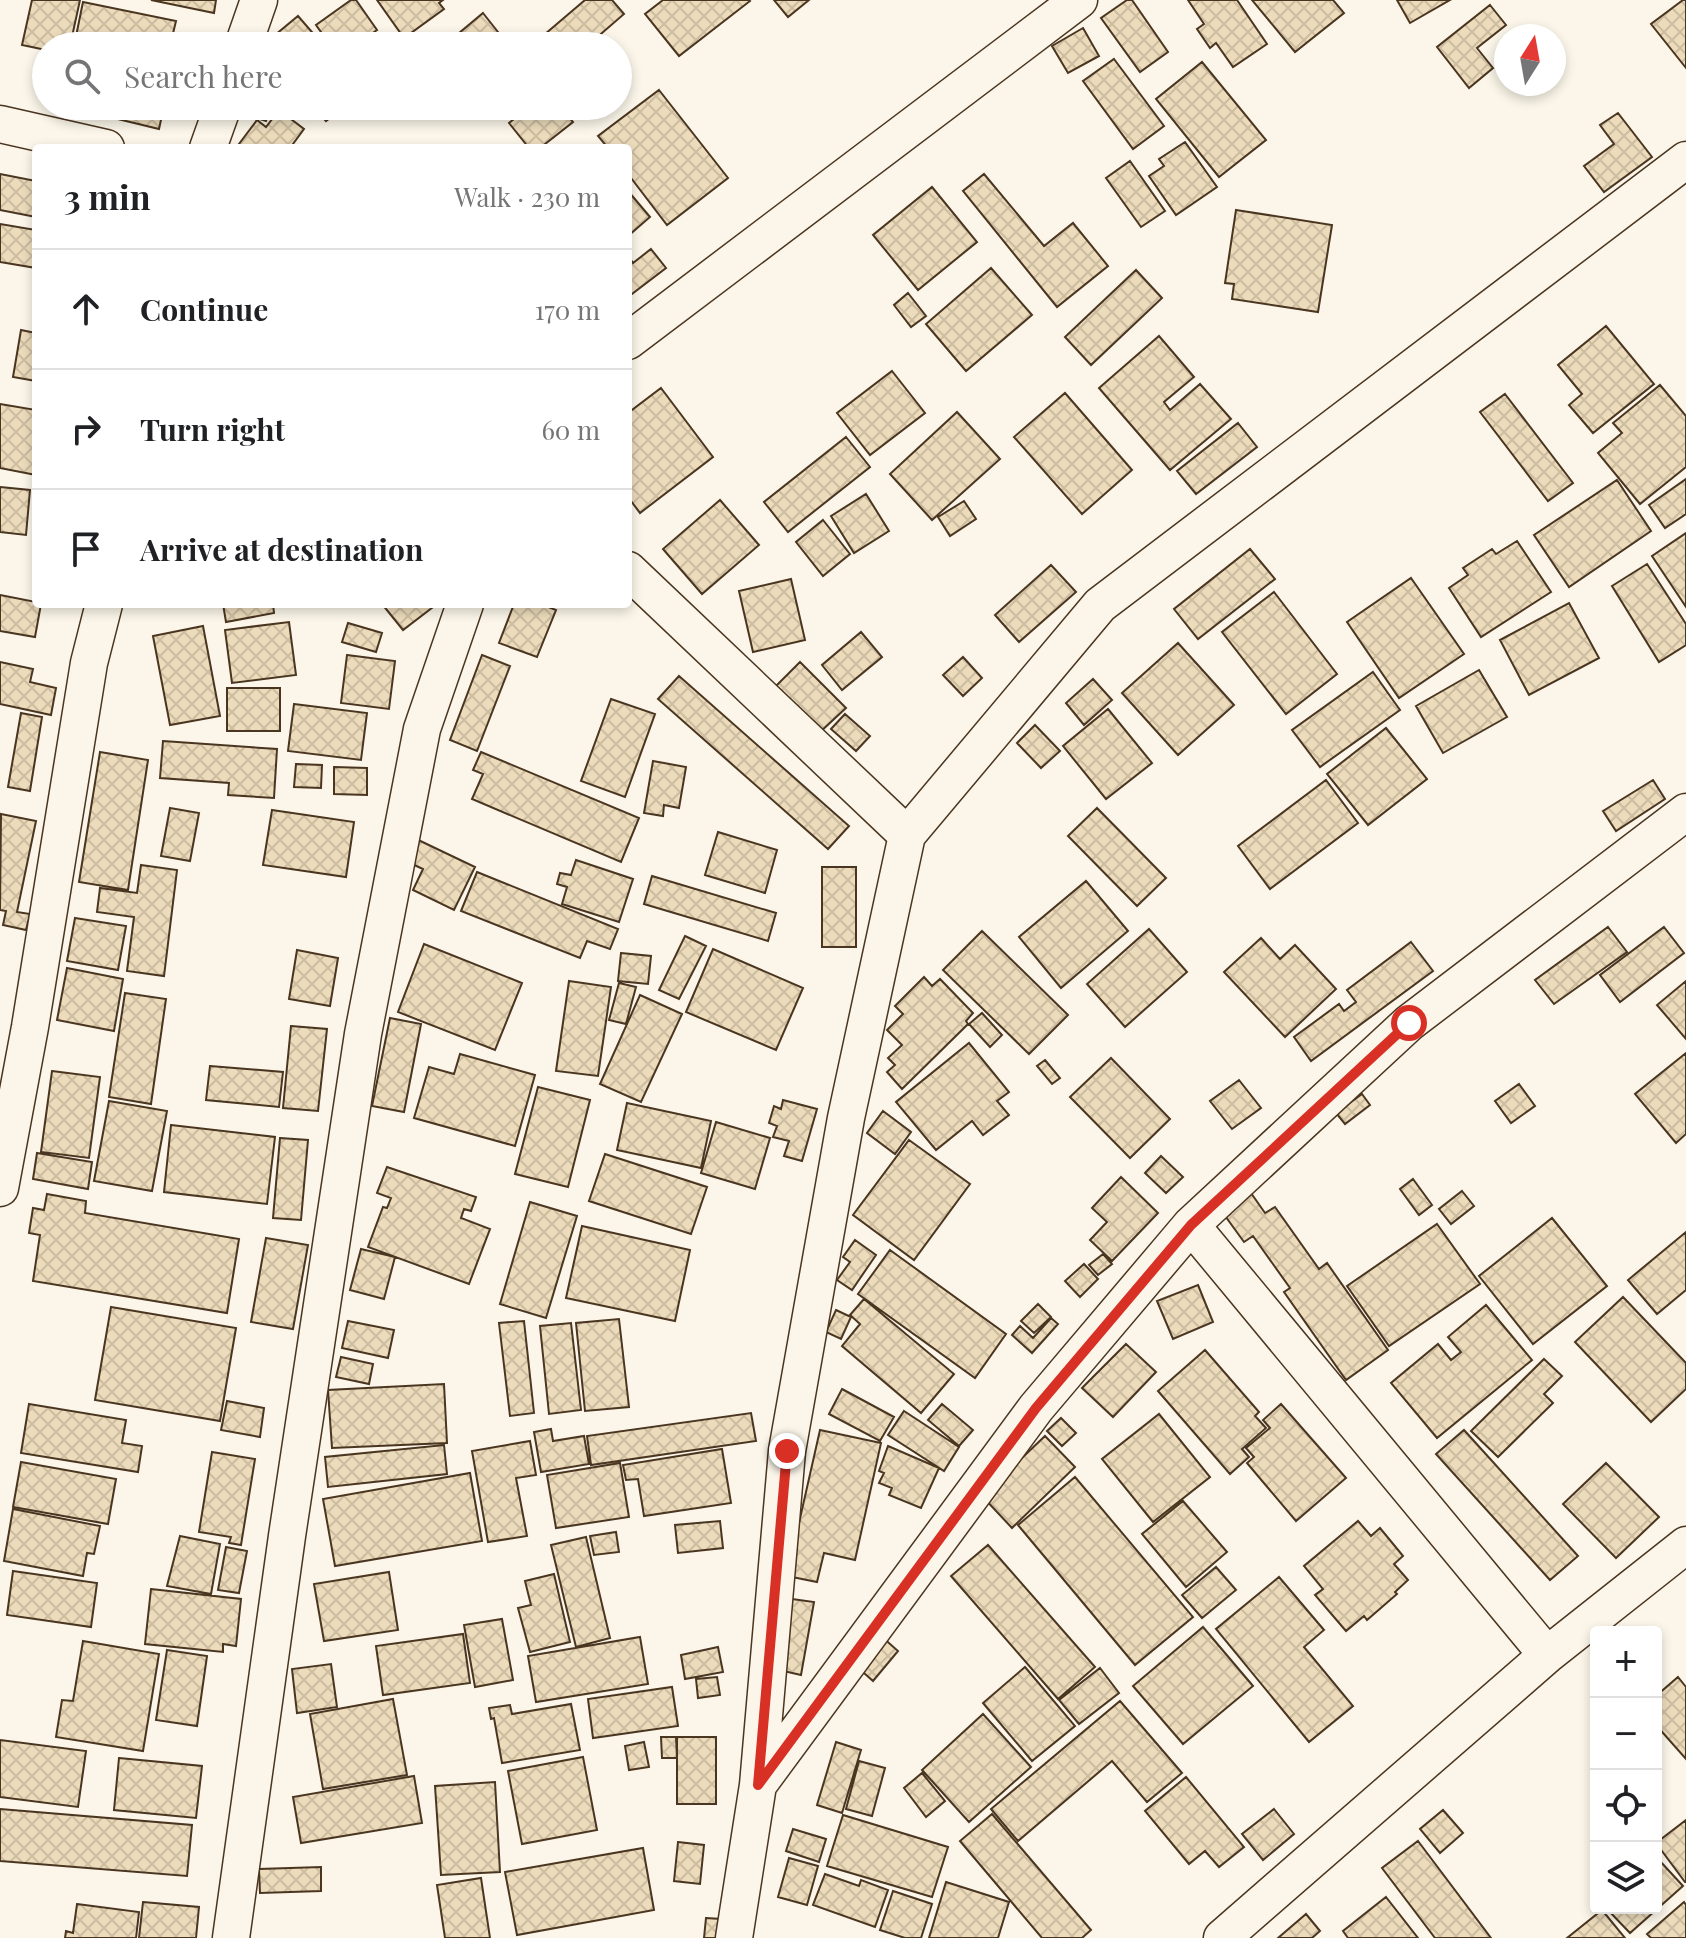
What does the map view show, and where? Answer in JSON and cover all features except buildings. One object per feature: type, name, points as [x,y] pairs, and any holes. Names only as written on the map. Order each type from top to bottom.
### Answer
[{"type":"street","points":[[248,32],[259,0]]},
{"type":"street","points":[[632,338],[1079,0]]},
{"type":"street","points":[[209,144],[218,120]]},
{"type":"street","points":[[0,124],[88,144]]},
{"type":"street","points":[[734,1938],[758,1785],[787,1451],[846,1118],[907,835],[1100,605],[1686,160]]},
{"type":"street","points":[[632,574],[907,835]]},
{"type":"street","points":[[0,1188],[30,1027],[89,663],[103,608]]},
{"type":"street","points":[[231,1938],[287,1536],[363,1034],[422,729],[464,608]]},
{"type":"street","points":[[758,1785],[1036,1408],[1191,1225],[1409,1023],[1686,812]]},
{"type":"street","points":[[1191,1225],[1547,1655]]},
{"type":"street","points":[[1222,1938],[1547,1655],[1686,1545]]},
{"type":"route","points":[[787,1451],[758,1785],[1036,1408],[1191,1225],[1409,1023]]}]
